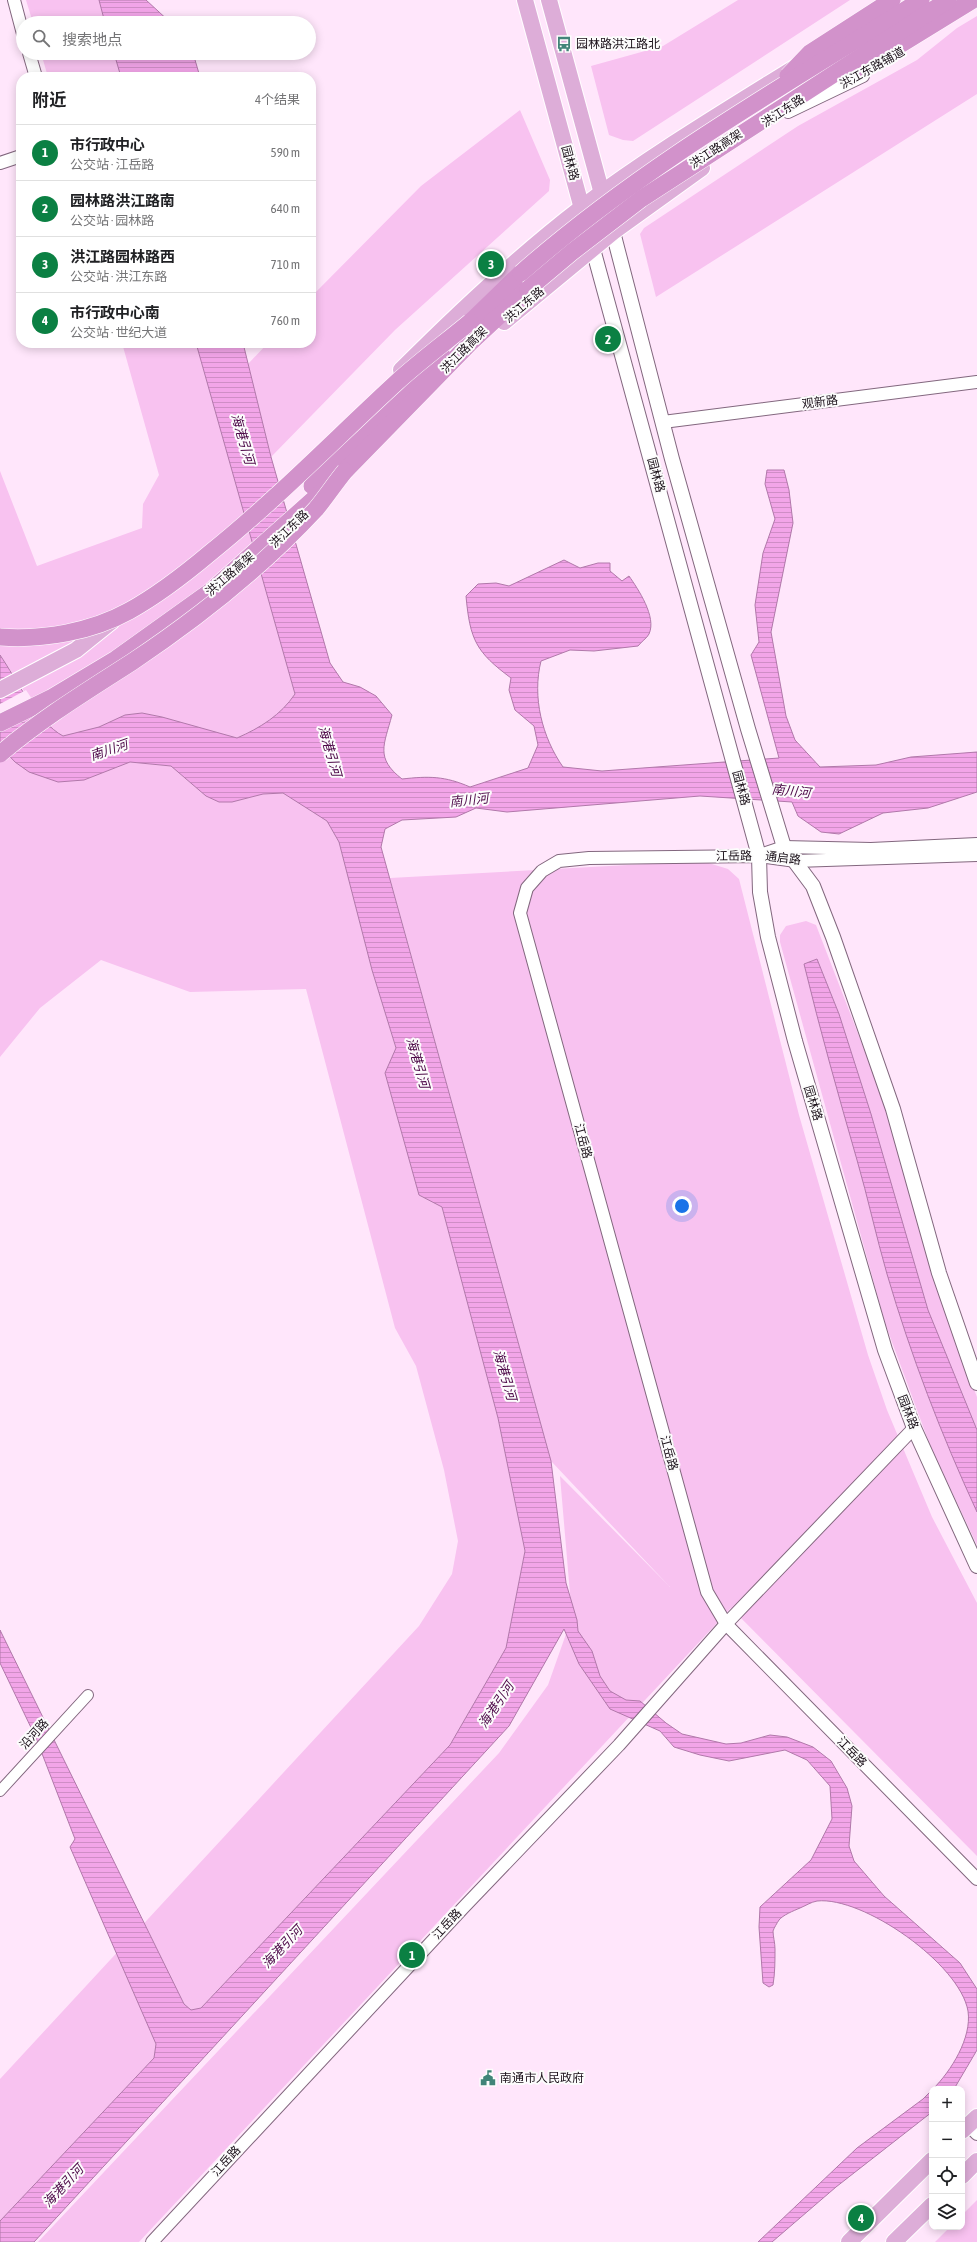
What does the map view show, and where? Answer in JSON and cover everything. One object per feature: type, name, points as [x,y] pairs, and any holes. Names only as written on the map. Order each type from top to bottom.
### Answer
[{"type":"highway","points":[[774,101],[810,53],[892,0]]},
{"type":"highway","name":"洪江路高架","points":[[0,723],[89,675],[173,620],[232,573],[345,471],[470,343],[572,252],[774,101],[920,0]]},
{"type":"highway","name":"洪江路高架","points":[[0,711],[48,690],[116,647],[195,592],[305,493],[470,322],[561,237],[624,190],[948,0]]},
{"type":"highway","points":[[774,101],[832,85],[888,54],[972,0]]},
{"type":"highway","points":[[0,637],[39,636],[85,629],[129,611],[163,589],[231,536],[311,465],[398,381],[470,322]]},
{"type":"highway","points":[[0,754],[52,714],[152,648],[229,590],[271,553],[316,508],[345,471]]},
{"type":"main road","name":"园林路","points":[[525,0],[759,856],[760,892],[768,937],[795,1041],[885,1350],[914,1428],[977,1566]]},
{"type":"main road","name":"园林路","points":[[549,0],[613,232],[640,342],[748,729],[784,847],[796,861],[813,886],[891,1102],[939,1273],[977,1382]]},
{"type":"main road","points":[[0,690],[76,650],[123,613],[179,574],[232,530],[288,479],[452,319],[556,227],[582,207],[602,192],[745,99],[901,0]]},
{"type":"main road","name":"洪江东路","points":[[0,729],[39,709],[144,647],[204,603],[250,566],[298,521],[474,348],[613,232],[763,124],[960,0]]},
{"type":"main road","points":[[965,2173],[977,2161]]},
{"type":"main road","points":[[848,2242],[929,2163]]},
{"type":"main road","points":[[894,2242],[929,2208]]},
{"type":"street","points":[[14,0],[18,16]]},
{"type":"street","points":[[745,99],[832,29],[877,0]]},
{"type":"street","name":"洪江东路辅道","points":[[763,124],[870,72],[977,4]]},
{"type":"street","points":[[31,60],[35,72]]},
{"type":"street","points":[[0,163],[16,158]]},
{"type":"street","name":"观新路","points":[[663,422],[977,382]]},
{"type":"street","name":"通启路","points":[[759,856],[784,847],[871,849],[977,844]]},
{"type":"street","name":"通启路","points":[[759,856],[796,861],[977,855]]},
{"type":"street","name":"江岳路","points":[[759,856],[589,858],[559,862],[542,871],[528,888],[520,913],[707,1592],[726,1624],[977,1879]]},
{"type":"street","points":[[726,1624],[914,1428]]},
{"type":"street","name":"江岳路","points":[[152,2242],[316,2064],[636,1726],[726,1624]]},
{"type":"street","name":"沿河路","points":[[0,1791],[55,1729],[88,1695]]},
{"type":"shaded area","points":[[26,0],[99,0],[103,16],[31,16]]},
{"type":"shaded area","points":[[738,0],[850,0],[633,141],[623,140],[609,135],[591,66],[663,46]]},
{"type":"shaded area","points":[[977,16],[977,94],[656,297],[640,234],[644,228],[798,126],[917,60],[957,28]]},
{"type":"shaded area","points":[[43,60],[116,60],[120,72],[47,72]]},
{"type":"shaded area","points":[[520,110],[550,180],[549,191],[395,330],[271,457],[248,364],[263,348],[316,348],[316,292],[421,186]]},
{"type":"shaded area","points":[[123,348],[197,348],[295,694],[277,715],[237,739],[163,717],[142,713],[125,715],[99,727],[63,736],[53,730],[40,715],[0,655],[0,471],[37,566],[142,528],[143,504],[159,475]]},
{"type":"shaded area","points":[[0,751],[84,780],[130,762],[171,766],[206,796],[232,802],[263,794],[283,793],[327,821],[339,842],[372,970],[396,1049],[385,1073],[419,1195],[442,1207],[498,1418],[525,1551],[506,1648],[450,1745],[0,2221],[0,2079],[419,1626],[452,1574],[458,1541],[444,1470],[416,1366],[395,1328],[306,989],[190,992],[101,960],[40,1008],[0,1057]]},
{"type":"shaded area","points":[[702,861],[728,869],[739,879],[799,1115],[868,1355],[887,1410],[932,1517],[977,1603],[977,1856],[731,1608],[139,2242],[38,2242],[499,1753],[548,1685],[572,1617],[560,1476],[670,1587],[551,1461],[390,878]]},
{"type":"shaded area","points":[[806,921],[816,925],[886,1106],[955,1341],[977,1397],[977,1545],[931,1448],[885,1323],[780,942],[780,935],[786,926]]},
{"type":"shaded area","points":[[977,2200],[977,2242],[935,2242],[947,2230],[965,2230],[965,2212]]},
{"type":"water","points":[[99,0],[146,0],[163,16],[103,16]]},
{"type":"water","points":[[116,60],[195,60],[199,72],[120,72]]},
{"type":"water","points":[[197,348],[244,348],[271,457],[330,663],[343,682],[360,687],[376,696],[392,715],[386,735],[384,750],[385,757],[393,771],[402,779],[420,777],[437,778],[461,783],[470,787],[528,768],[538,745],[534,726],[515,710],[509,690],[511,678],[499,669],[482,652],[477,644],[470,624],[466,596],[478,584],[496,583],[509,586],[564,560],[580,568],[598,563],[610,563],[610,571],[622,581],[629,576],[649,612],[651,627],[648,636],[638,646],[594,651],[570,650],[541,661],[538,675],[538,702],[544,730],[549,743],[563,767],[602,771],[779,758],[751,655],[759,642],[755,605],[763,553],[775,519],[765,484],[767,470],[784,470],[789,490],[793,523],[771,632],[786,716],[795,740],[820,767],[876,765],[911,757],[977,752],[977,792],[928,808],[883,813],[839,834],[821,832],[798,816],[792,802],[700,796],[507,812],[476,808],[456,817],[402,820],[385,829],[381,847],[551,1461],[566,1583],[577,1620],[578,1631],[592,1651],[600,1676],[610,1691],[626,1700],[640,1701],[666,1723],[682,1734],[726,1744],[741,1743],[770,1735],[787,1737],[813,1747],[831,1761],[847,1788],[852,1806],[849,1846],[854,1861],[884,1896],[960,1963],[977,1989],[977,2050],[956,2086],[936,2086],[953,2064],[967,2032],[968,2011],[961,1993],[948,1973],[929,1954],[907,1936],[883,1921],[859,1909],[836,1902],[817,1901],[783,1916],[773,1931],[775,1972],[773,1985],[769,1987],[763,1983],[759,1927],[760,1907],[811,1860],[832,1819],[830,1786],[807,1760],[785,1750],[729,1761],[700,1755],[674,1747],[660,1731],[610,1709],[579,1664],[564,1629],[509,1726],[34,2242],[0,2242],[0,2221],[154,2058],[156,2044],[70,1847],[75,1839],[36,1738],[0,1663],[0,1630],[184,2004],[191,2010],[201,2008],[450,1745],[506,1648],[525,1551],[498,1418],[442,1207],[419,1195],[385,1073],[396,1048],[372,970],[339,842],[327,821],[283,793],[263,794],[232,802],[219,802],[206,796],[171,766],[130,762],[84,780],[58,782],[29,772],[15,762],[0,746],[0,655],[36,711],[54,730],[63,736],[99,727],[125,715],[142,713],[162,717],[237,738],[254,730],[277,715],[295,694]]},
{"type":"water","points":[[817,959],[839,1014],[871,1114],[928,1310],[977,1430],[977,1512],[951,1453],[917,1365],[887,1274],[804,964]]},
{"type":"water","points":[[929,2093],[929,2114],[836,2187],[772,2242],[758,2242],[857,2148]]},
{"type":"pier","points":[[26,690],[40,711],[0,731],[0,704]]},
{"type":"place","name":"园林路洪江路北","points":[[564,44]]},
{"type":"place","name":"洪江路园林路西","points":[[491,264]]},
{"type":"place","name":"园林路洪江路南","points":[[608,339]]},
{"type":"place","name":"市行政中心","points":[[412,1955]]},
{"type":"place","name":"南通市人民政府","points":[[488,2078]]},
{"type":"place","name":"市行政中心南","points":[[861,2218]]},
{"type":"water label","name":"海港引河","points":[[243,439]]},
{"type":"water label","name":"南川河","points":[[109,750]]},
{"type":"water label","name":"海港引河","points":[[330,751]]},
{"type":"water label","name":"南川河","points":[[791,791]]},
{"type":"water label","name":"南川河","points":[[469,800]]},
{"type":"water label","name":"海港引河","points":[[418,1063]]},
{"type":"water label","name":"海港引河","points":[[505,1375]]},
{"type":"water label","name":"海港引河","points":[[496,1705]]},
{"type":"water label","name":"海港引河","points":[[282,1947]]},
{"type":"water label","name":"海港引河","points":[[63,2186]]}]
